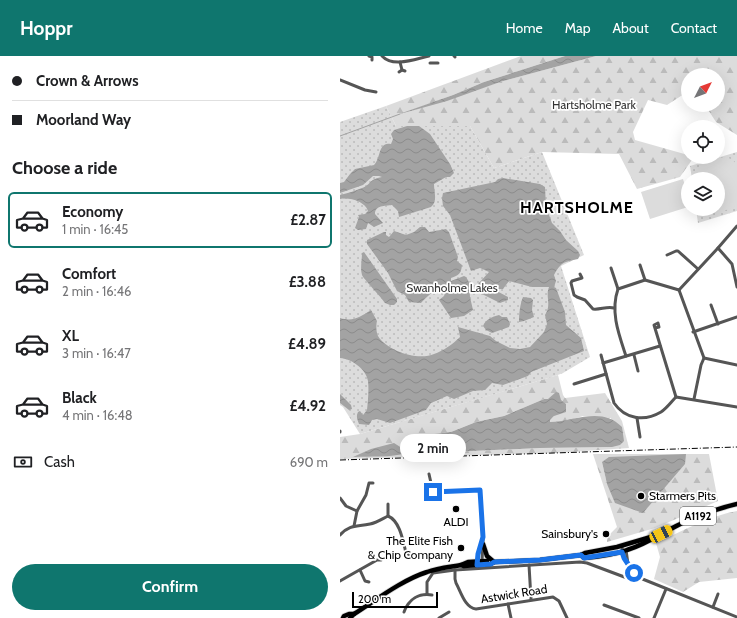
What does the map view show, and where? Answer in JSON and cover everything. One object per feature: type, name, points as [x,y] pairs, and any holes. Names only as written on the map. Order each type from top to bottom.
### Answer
[{"type":"main road","name":"A1192","points":[[581,555],[584,558],[612,554],[703,515],[737,504]]},
{"type":"main road","name":"A1192","points":[[494,562],[540,560],[581,555],[594,551],[624,548],[650,540],[661,534]]},
{"type":"main road","points":[[483,544],[486,555],[494,562]]},
{"type":"main road","points":[[594,551],[599,554],[607,552],[612,554]]},
{"type":"main road","points":[[343,618],[349,614],[352,616],[420,574],[435,569],[461,565],[468,562],[494,562]]},
{"type":"street","points":[[382,56],[389,62],[400,62],[429,56]]},
{"type":"street","points":[[430,63],[436,62],[433,56]]},
{"type":"street","points":[[400,62],[402,71]]},
{"type":"street","points":[[340,80],[365,90],[376,92]]},
{"type":"street","points":[[679,290],[737,226]]},
{"type":"street","points":[[718,248],[732,264],[737,287]]},
{"type":"street","points":[[667,255],[678,251],[698,269]]},
{"type":"street","points":[[732,264],[736,263]]},
{"type":"street","points":[[640,265],[645,280]]},
{"type":"street","points":[[611,268],[618,289],[615,297],[614,308],[616,320],[626,356]]},
{"type":"street","points":[[580,274],[582,278],[572,281],[571,283],[574,295],[585,300],[593,309],[599,310],[611,307],[614,308]]},
{"type":"street","points":[[618,289],[645,280],[679,290]]},
{"type":"street","points":[[679,290],[704,358],[701,365],[694,399]]},
{"type":"street","points":[[711,305],[718,324]]},
{"type":"street","points":[[694,332],[737,317]]},
{"type":"street","points":[[655,328],[676,397]]},
{"type":"street","points":[[603,363],[660,346]]},
{"type":"street","points":[[601,355],[614,403],[619,410],[637,418],[644,418],[661,412],[676,397]]},
{"type":"street","points":[[634,355],[638,371]]},
{"type":"street","points":[[704,358],[737,365]]},
{"type":"street","points":[[574,384],[606,374]]},
{"type":"street","points":[[676,397],[737,407]]},
{"type":"street","points":[[637,418],[640,437]]},
{"type":"street","points":[[429,474],[433,492],[480,490],[483,537],[480,563]]},
{"type":"street","points":[[354,526],[358,511],[366,495],[369,482]]},
{"type":"street","points":[[340,498],[346,506],[358,511]]},
{"type":"street","points":[[388,504],[388,516]]},
{"type":"street","points":[[340,535],[347,528],[370,524],[388,516]]},
{"type":"street","points":[[388,516],[395,521],[402,536],[407,555]]},
{"type":"street","points":[[480,563],[483,537]]},
{"type":"street","points":[[624,548],[628,564],[634,573],[640,578],[737,617]]},
{"type":"street","points":[[340,581],[379,560],[379,555]]},
{"type":"street","points":[[427,594],[427,582],[433,573],[455,570],[580,562],[587,563],[627,578],[634,573]]},
{"type":"street","points":[[529,566],[531,599]]},
{"type":"street","points":[[360,570],[366,582]]},
{"type":"street","name":"Astwick Road","points":[[455,570],[456,583],[467,605],[471,609],[550,597],[559,601],[567,618]]},
{"type":"street","points":[[654,618],[666,588]]},
{"type":"street","points":[[404,612],[409,603],[418,596],[427,594],[432,595]]},
{"type":"street","points":[[713,607],[718,594]]},
{"type":"street","points":[[508,604],[511,618]]},
{"type":"street","points":[[604,605],[639,618]]},
{"type":"street","points":[[439,618],[449,612]]},
{"type":"green space","name":"Hartsholme Park","points":[[521,56],[565,56],[484,82],[401,114],[500,82],[596,56],[737,56],[737,135],[725,128],[725,120],[715,120],[710,112],[725,112],[725,68],[681,68],[681,96],[667,105],[648,100],[633,132],[635,140],[681,153],[681,164],[689,164],[684,172],[681,172],[680,177],[637,189],[619,154],[542,152],[494,168],[470,126],[396,126],[386,106]]},
{"type":"green space","name":"Swanholme Lakes","points":[[386,106],[396,126],[470,126],[494,168],[542,152],[584,255],[561,266],[590,357],[555,376],[360,434],[343,407],[340,405],[340,122]]},
{"type":"green space","points":[[737,152],[737,211],[725,215],[725,172],[691,172],[690,166],[697,164],[725,164],[725,156]]},
{"type":"green space","points":[[725,157],[731,159],[737,164],[737,205],[725,210],[725,172],[695,172],[704,164],[725,164]]},
{"type":"green space","points":[[681,180],[681,209],[650,219],[641,192]]},
{"type":"green space","points":[[697,216],[721,216],[698,223]]},
{"type":"green space","points":[[558,375],[565,398],[605,393],[622,421],[629,448],[554,453],[340,459],[340,437],[360,434]],"holes":[[[544,399],[548,399],[554,416],[550,422],[564,422],[583,416],[611,418],[612,447],[540,448],[429,453],[418,452],[408,441],[416,442],[434,434],[451,432],[476,422],[504,416]]]},
{"type":"green space","points":[[593,454],[709,454],[718,501],[655,528],[607,542],[607,537],[617,527]],"holes":[[[602,462],[643,513],[607,484]]]},
{"type":"green space","points":[[737,511],[737,578],[699,582],[683,592],[654,579],[660,557],[656,543],[716,516]]},
{"type":"water","points":[[565,56],[596,56],[500,82],[447,101],[400,114],[484,82]]},
{"type":"water","points":[[407,126],[419,126],[430,134],[450,164],[454,173],[450,177],[446,177],[434,184],[435,199],[431,207],[399,217],[398,211],[392,205],[381,206],[375,211],[375,214],[383,223],[374,227],[368,223],[366,229],[358,230],[355,228],[359,217],[358,215],[365,214],[368,211],[360,202],[356,200],[340,199],[340,195],[362,188],[375,179],[382,177],[373,176],[363,185],[340,193],[340,183],[344,182],[355,169],[374,165],[382,147],[387,144],[391,144],[393,139],[391,134],[394,130]]},
{"type":"water","points":[[503,178],[540,184],[545,187],[546,207],[552,223],[580,255],[578,259],[566,262],[559,267],[554,275],[556,281],[554,287],[556,288],[565,312],[566,325],[581,338],[584,351],[531,372],[528,376],[503,385],[492,383],[485,390],[473,391],[454,399],[447,396],[431,403],[426,410],[390,423],[377,419],[372,420],[369,425],[359,424],[357,418],[358,412],[360,411],[363,415],[367,410],[368,381],[364,372],[358,365],[349,360],[340,358],[340,318],[353,319],[360,317],[371,310],[377,321],[377,334],[382,341],[395,350],[420,356],[434,354],[451,345],[460,337],[458,327],[490,336],[496,341],[510,348],[520,349],[530,347],[544,332],[547,324],[545,315],[548,307],[549,287],[532,287],[509,281],[503,289],[493,289],[508,297],[508,300],[500,303],[482,294],[478,284],[489,272],[480,268],[471,271],[450,215],[443,206],[443,193],[495,182],[498,179]]},
{"type":"water","points":[[420,227],[425,227],[429,232],[446,229],[449,232],[458,257],[457,261],[462,265],[458,275],[451,278],[451,281],[464,276],[469,282],[473,310],[464,316],[451,318],[439,300],[444,296],[448,284],[433,292],[421,303],[409,302],[405,295],[397,291],[388,273],[367,244],[367,240],[384,232],[386,232],[386,235],[389,237],[394,231],[406,235],[414,232]]},
{"type":"water","points":[[364,252],[397,299],[397,302],[394,305],[385,303],[363,277],[361,272],[361,264],[362,253]]},
{"type":"water","points":[[523,297],[531,298],[533,300],[532,310],[534,317],[519,322],[520,309]]},
{"type":"water","points":[[499,315],[502,317],[507,317],[510,324],[509,327],[492,333],[486,330],[483,326],[486,322]]},
{"type":"water","points":[[556,392],[559,393],[561,400],[566,404],[566,412],[554,416],[550,422],[588,416],[606,417],[622,427],[624,441],[620,445],[612,447],[540,448],[429,453],[415,450],[409,447],[404,441],[416,442],[434,434],[451,432],[476,422],[504,416],[544,399],[548,399]]},
{"type":"water","points":[[340,394],[351,405],[352,409],[349,410],[340,403]]},
{"type":"water","points":[[394,443],[408,452],[394,456],[353,457],[371,449]]},
{"type":"water","points":[[686,454],[685,464],[643,513],[615,503],[607,484],[602,462],[609,457]]},
{"type":"waterway","points":[[340,136],[400,114]]},
{"type":"railway","points":[[340,460],[737,447]]},
{"type":"place","name":"Starmers Pits","points":[[641,496]]},
{"type":"place","name":"ALDI","points":[[456,509]]},
{"type":"place","name":"Sainsbury's","points":[[606,534]]},
{"type":"place","name":"The Elite Fish & Chip Company","points":[[461,548]]},
{"type":"district","name":"HARTSHOLME","points":[[577,207]]},
{"type":"route","points":[[433,492],[480,490],[483,537],[478,554],[477,565],[491,564],[494,562],[540,560],[581,555],[584,558],[622,552],[624,558],[634,573]]}]
